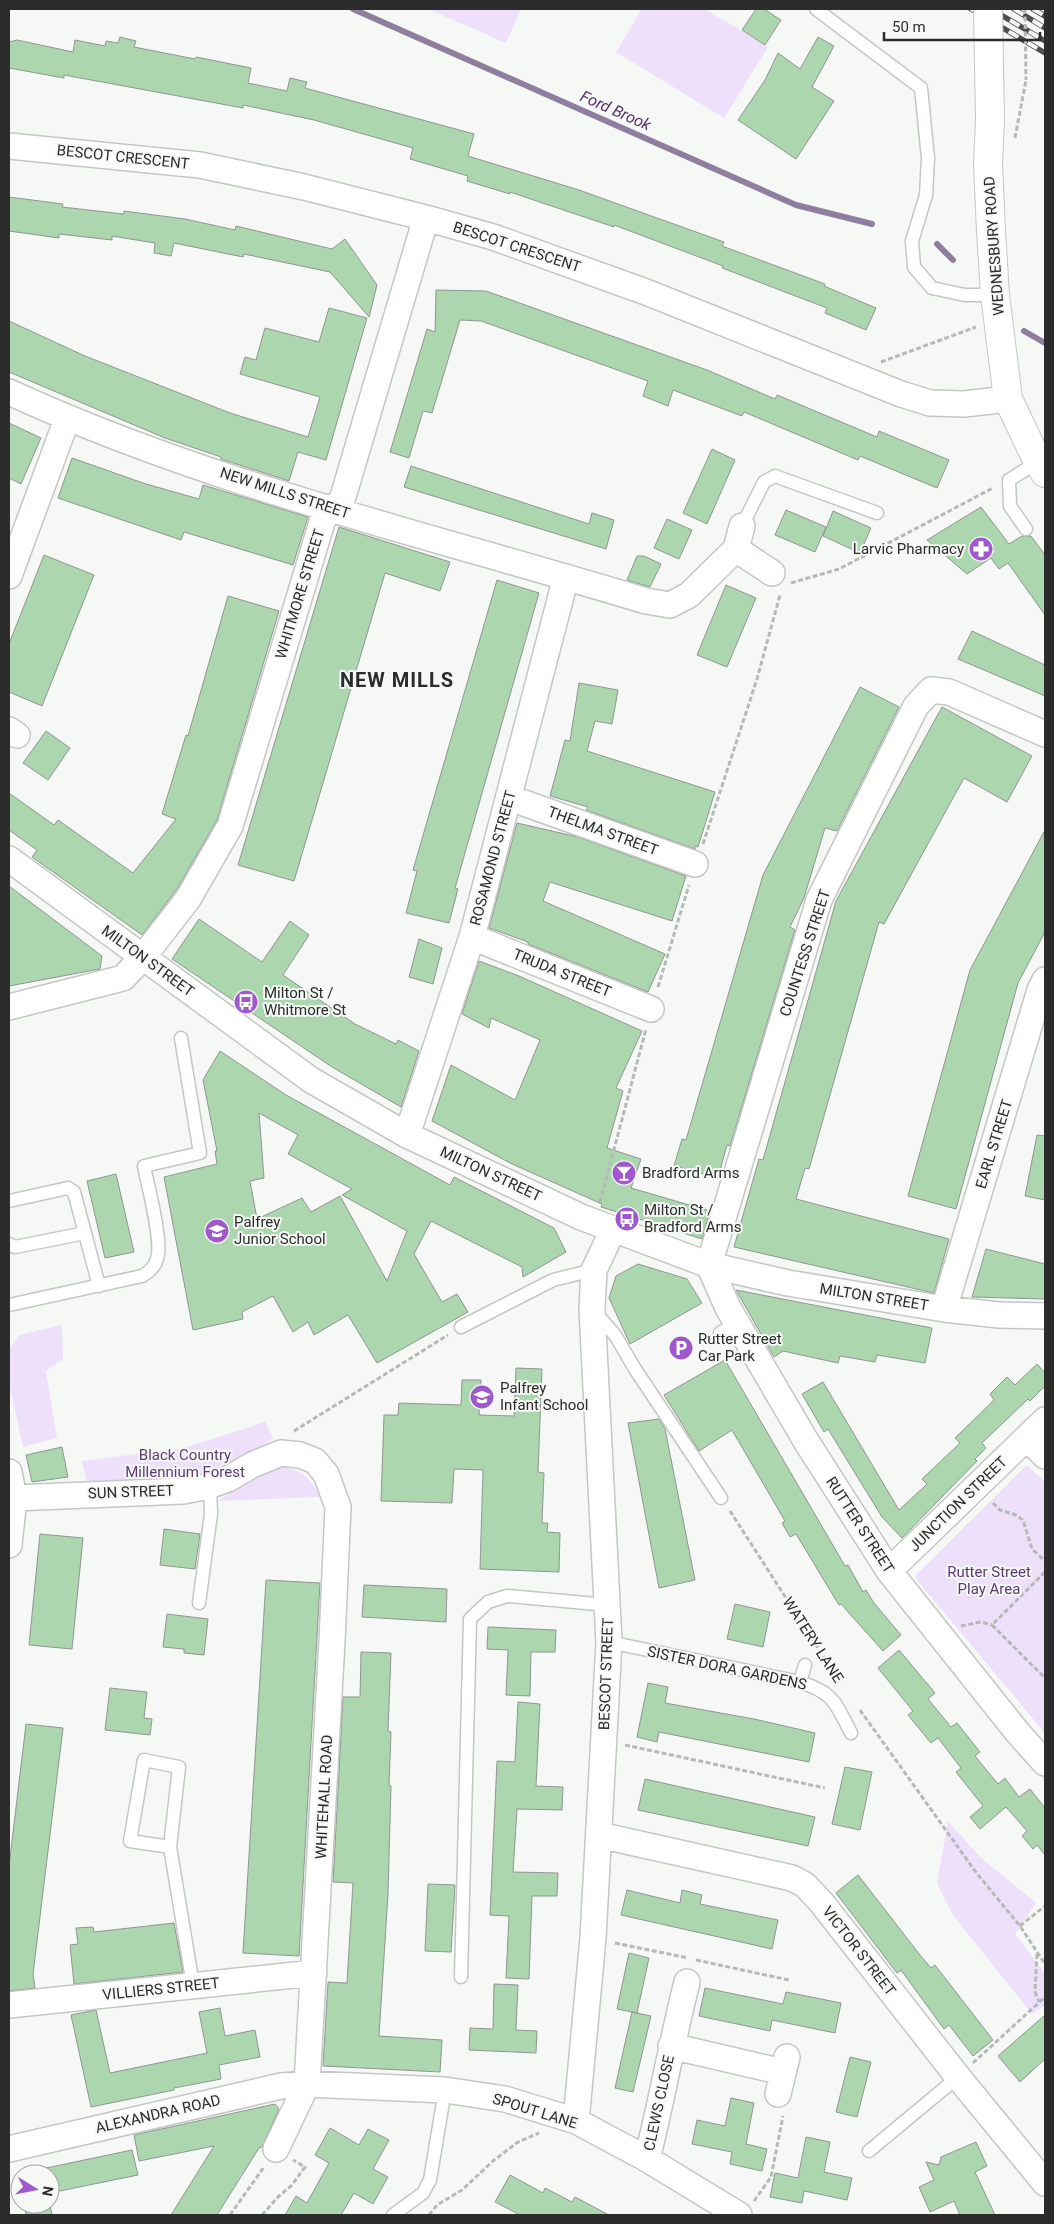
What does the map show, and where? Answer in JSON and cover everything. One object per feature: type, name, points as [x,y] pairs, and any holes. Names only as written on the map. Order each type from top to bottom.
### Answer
[{"type":"street","name":"WEDNESBURY ROAD","points":[[988,9],[990,120],[988,164],[997,307],[1008,399],[1042,468]]},
{"type":"street","name":"BESCOT CRESCENT","points":[[9,146],[200,165],[304,187],[493,237],[646,292],[901,394],[930,403],[964,404],[1008,399]]},
{"type":"street","name":"WHITMORE STREET","points":[[9,1007],[123,978],[188,900],[230,826],[323,519],[342,500],[426,218]]},
{"type":"street","name":"NEW MILLS STREET","points":[[9,392],[67,419],[115,438],[333,509],[646,601],[670,605],[689,595],[739,538]]},
{"type":"street","points":[[9,576],[67,419]]},
{"type":"street","points":[[739,538],[778,584]]},
{"type":"street","name":"ROSAMOND STREET","points":[[407,1134],[472,937],[510,798],[566,577]]},
{"type":"street","name":"COUNTESS STREET","points":[[709,1265],[818,900],[916,706],[931,690],[949,692],[1045,734]]},
{"type":"street","name":"THELMA STREET","points":[[510,798],[695,864]]},
{"type":"street","name":"MILTON STREET","points":[[9,859],[311,1080],[407,1134],[603,1226],[709,1265],[788,1283],[944,1309],[1000,1315],[1045,1316]]},
{"type":"street","name":"TRUDA STREET","points":[[472,937],[652,1009]]},
{"type":"street","name":"EARL STREET","points":[[944,1309],[1040,990],[1045,980]]},
{"type":"street","name":"BESCOT STREET","points":[[576,2121],[593,1938],[609,1642],[592,1309],[594,1270],[603,1226]]},
{"type":"street","name":"RUTTER STREET","points":[[709,1265],[728,1328],[806,1442],[889,1571],[1018,1733],[1045,1763]]},
{"type":"street","name":"JUNCTION STREET","points":[[889,1571],[1045,1420]]},
{"type":"street","points":[[1027,1438],[1045,1456]]},
{"type":"street","name":"SUN STREET","points":[[14,1498],[183,1491],[210,1485],[290,1454]]},
{"type":"street","name":"WHITEHALL ROAD","points":[[276,2149],[307,2084],[338,1507],[326,1474],[315,1461],[290,1454]]},
{"type":"street","points":[[9,1472],[14,1498],[9,1545]]},
{"type":"street","name":"VICTOR STREET","points":[[599,1835],[792,1878],[805,1885],[822,1902],[958,2077],[1045,2183]]},
{"type":"street","name":"VILLIERS STREET","points":[[9,2005],[314,1973]]},
{"type":"street","name":"CLEWS CLOSE","points":[[647,2159],[687,1982]]},
{"type":"street","name":"CLEWS CLOSE","points":[[671,2046],[783,2074]]},
{"type":"street","name":"SPOUT LANE","points":[[307,2084],[445,2090],[506,2099],[576,2121],[744,2211]]},
{"type":"street","name":"ALEXANDRA ROAD","points":[[9,2149],[280,2086],[307,2084]]},
{"type":"lane","points":[[816,9],[921,88],[928,167],[926,196],[912,241],[914,267],[932,288],[965,295],[997,307]]},
{"type":"lane","points":[[1026,529],[1010,506],[1009,480],[1042,468]]},
{"type":"lane","points":[[739,538],[764,482],[775,476],[877,513]]},
{"type":"lane","points":[[9,1306],[142,1276],[149,1272],[157,1261],[159,1244],[144,1166],[200,1153],[181,1038]]},
{"type":"lane","points":[[9,1201],[68,1188],[72,1189],[99,1286]]},
{"type":"lane","points":[[9,1244],[15,1247],[85,1233]]},
{"type":"lane","points":[[461,1327],[552,1280],[594,1270]]},
{"type":"lane","points":[[592,1309],[616,1335],[644,1376],[721,1498]]},
{"type":"lane","points":[[199,1603],[212,1514],[210,1485]]},
{"type":"lane","points":[[461,1977],[470,1619],[488,1602],[507,1596],[608,1605]]},
{"type":"lane","name":"SISTER DORA GARDENS","points":[[609,1642],[800,1682],[819,1688],[831,1696],[851,1733]]},
{"type":"lane","points":[[800,1682],[805,1665]]},
{"type":"lane","points":[[170,1847],[130,1841],[144,1760],[179,1767],[170,1847],[193,1986]]},
{"type":"lane","points":[[869,2152],[958,2077]]},
{"type":"lane","points":[[393,2215],[423,2193],[430,2180],[445,2090]]},
{"type":"path","points":[[1025,9],[1026,80]]},
{"type":"path","points":[[850,373],[997,307]]},
{"type":"path","points":[[603,1226],[652,1009],[695,864],[709,829],[757,679],[778,584],[839,569],[1009,480]]},
{"type":"path","points":[[290,1454],[280,1447],[285,1438],[461,1327]]},
{"type":"path","points":[[976,1487],[1000,1510],[1016,1515],[1023,1520],[1032,1549],[1045,1561]]},
{"type":"path","name":"WATERY LANE","points":[[721,1498],[845,1689]]},
{"type":"path","points":[[992,1625],[1045,1572]]},
{"type":"path","points":[[943,1638],[956,1627],[986,1623],[992,1625],[1045,1678]]},
{"type":"path","points":[[856,1704],[975,1871],[1020,1926],[1045,1964]]},
{"type":"path","points":[[604,1740],[825,1788]]},
{"type":"path","points":[[1020,1926],[1045,1906]]},
{"type":"path","points":[[1037,1953],[1035,1992],[1039,2002]]},
{"type":"path","points":[[958,2077],[1045,1996]]},
{"type":"path","points":[[744,2211],[770,2177],[783,2114],[783,2074]]},
{"type":"path","points":[[429,2215],[437,2205],[462,2190],[493,2161],[518,2142],[547,2128],[551,2113]]},
{"type":"path","points":[[230,2215],[276,2149],[305,2168],[292,2186],[278,2197],[262,2215]]},
{"type":"green space","points":[[428,9],[521,9],[506,43]]},
{"type":"green space","points":[[642,9],[705,9],[768,47],[724,118],[616,52]]},
{"type":"green space","points":[[62,1325],[63,1359],[46,1371],[57,1438],[23,1447],[9,1382],[10,1348],[19,1335]]},
{"type":"green space","name":"Black Country Millennium Forest","points":[[265,1422],[273,1438],[254,1452],[189,1479],[87,1484],[82,1461],[184,1448]]},
{"type":"green space","name":"Rutter Street Play Area","points":[[1027,1465],[1045,1482],[1045,1733],[916,1579],[916,1575]]},
{"type":"green space","points":[[276,1466],[292,1469],[303,1475],[321,1497],[217,1501]]},
{"type":"green space","points":[[948,1821],[979,1856],[1036,1903],[1015,1934],[1045,1974],[1045,2005],[1032,2014],[953,1915],[937,1883]]},
{"type":"building","points":[[756,9],[764,9],[781,20],[765,45],[742,30]]},
{"type":"building","points":[[120,37],[136,41],[134,47],[251,68],[248,83],[287,91],[290,78],[307,82],[305,88],[474,134],[468,156],[579,190],[724,242],[722,246],[825,284],[824,286],[876,308],[866,330],[825,313],[827,308],[614,225],[614,227],[510,192],[510,194],[467,181],[468,176],[410,159],[413,148],[314,120],[243,105],[243,108],[64,75],[64,78],[9,68],[9,42],[17,40],[73,52],[75,40],[105,46],[106,41],[118,43]]},
{"type":"building","points":[[818,37],[834,46],[812,87],[834,101],[796,159],[738,120],[765,80],[778,53],[800,69]]},
{"type":"building","points":[[9,197],[63,204],[62,207],[124,214],[124,211],[185,219],[235,230],[236,226],[332,249],[345,239],[377,285],[369,317],[330,272],[244,254],[243,257],[174,243],[171,256],[154,253],[155,243],[112,236],[112,240],[59,234],[59,238],[9,231]]},
{"type":"building","points":[[436,290],[486,291],[707,370],[775,399],[777,395],[877,437],[879,431],[949,460],[937,488],[860,456],[858,460],[744,412],[742,416],[673,390],[668,406],[643,396],[648,381],[481,321],[460,320],[432,413],[423,411],[409,458],[390,452],[427,329],[435,332]]},
{"type":"building","points":[[329,308],[367,318],[326,460],[298,452],[289,481],[165,438],[9,372],[9,321],[85,356],[230,413],[308,437],[320,397],[240,374],[245,357],[256,360],[265,328],[319,342]]},
{"type":"building","points":[[9,423],[41,438],[21,484],[9,478]]},
{"type":"building","points":[[712,449],[735,460],[707,524],[683,513]]},
{"type":"building","points":[[72,458],[146,484],[199,499],[203,485],[308,517],[293,565],[184,532],[181,540],[58,498]]},
{"type":"building","points":[[411,466],[589,524],[592,513],[614,520],[606,549],[404,487]]},
{"type":"building","points":[[981,507],[1009,544],[1022,536],[1031,536],[1045,555],[1045,615],[1008,563],[999,569],[991,558],[967,574],[927,540]]},
{"type":"building","points":[[786,510],[826,527],[815,552],[775,535]]},
{"type":"building","points":[[833,511],[871,528],[860,553],[823,536]]},
{"type":"building","points":[[667,519],[692,530],[679,559],[654,548]]},
{"type":"building","points":[[339,527],[450,562],[440,591],[385,573],[294,881],[238,865]]},
{"type":"building","points":[[44,555],[94,575],[42,706],[9,692],[9,644]]},
{"type":"building","points":[[637,556],[644,556],[661,564],[650,587],[627,580]]},
{"type":"building","points":[[497,580],[539,593],[455,888],[458,889],[449,923],[406,913],[417,871],[413,870]]},
{"type":"building","points":[[726,585],[756,598],[727,667],[697,655]]},
{"type":"building","points":[[228,596],[279,611],[217,820],[177,889],[142,935],[32,857],[37,850],[9,830],[9,793],[54,825],[58,820],[133,873],[176,819],[162,814],[186,735],[188,736]]},
{"type":"building","points":[[972,631],[1045,665],[1045,696],[958,659]]},
{"type":"building","points":[[579,683],[618,690],[612,724],[595,721],[587,751],[715,792],[698,847],[695,846],[695,849],[586,810],[588,807],[550,796],[565,740],[570,741]]},
{"type":"building","points":[[860,687],[899,707],[837,831],[825,828],[804,898],[790,927],[795,930],[730,1146],[727,1145],[718,1178],[674,1166],[682,1139],[686,1140],[763,875]]},
{"type":"building","points":[[942,707],[1032,756],[1007,802],[964,778],[884,924],[879,922],[809,1169],[805,1168],[796,1199],[949,1239],[934,1293],[734,1247],[759,1159],[763,1160],[836,901]]},
{"type":"building","points":[[46,731],[70,748],[48,780],[23,763]]},
{"type":"building","points":[[517,823],[578,837],[686,876],[672,921],[550,882],[543,901],[665,954],[648,992],[528,944],[528,942],[489,928]]},
{"type":"building","points":[[1045,830],[1045,932],[1018,983],[956,1209],[908,1196],[970,970]]},
{"type":"building","points":[[9,886],[102,956],[100,969],[9,986]]},
{"type":"building","points":[[199,919],[262,962],[290,921],[309,935],[283,975],[355,1024],[396,1044],[398,1040],[419,1051],[401,1107],[332,1067],[172,959]]},
{"type":"building","points":[[419,939],[442,948],[433,984],[409,977]]},
{"type":"building","points":[[479,961],[519,976],[642,1031],[616,1088],[623,1091],[607,1148],[641,1159],[631,1188],[710,1211],[702,1239],[601,1207],[602,1204],[512,1164],[432,1121],[451,1065],[515,1100],[540,1040],[491,1018],[489,1028],[462,1014]]},
{"type":"building","points":[[220,1051],[286,1095],[450,1185],[454,1177],[554,1228],[566,1252],[523,1277],[522,1267],[431,1221],[414,1254],[442,1302],[457,1294],[468,1312],[377,1363],[348,1315],[314,1335],[308,1322],[293,1332],[273,1296],[242,1312],[243,1319],[193,1330],[164,1177],[217,1164],[215,1151],[217,1151],[203,1080]],"holes":[[[259,1113],[298,1135],[288,1154],[352,1189],[342,1195],[407,1231],[387,1281],[340,1196],[311,1212],[302,1198],[257,1219],[250,1181],[264,1178]]]},
{"type":"building","points":[[1037,1135],[1045,1136],[1045,1200],[1025,1196]]},
{"type":"building","points":[[116,1174],[134,1252],[105,1258],[87,1181]]},
{"type":"building","points":[[986,1249],[1045,1264],[1045,1299],[972,1297]]},
{"type":"building","points":[[638,1264],[687,1279],[702,1303],[630,1344],[609,1298],[616,1276]]},
{"type":"building","points":[[736,1290],[932,1328],[925,1363],[877,1355],[875,1362],[840,1356],[838,1363],[783,1351],[774,1357]]},
{"type":"building","points":[[725,1360],[845,1566],[848,1565],[863,1592],[866,1590],[874,1603],[901,1635],[883,1651],[841,1604],[839,1605],[796,1534],[790,1537],[782,1523],[785,1521],[732,1430],[699,1451],[664,1395]]},
{"type":"building","points":[[1037,1364],[1045,1373],[1045,1386],[1030,1401],[1028,1399],[982,1443],[986,1448],[975,1459],[977,1461],[902,1538],[882,1517],[828,1429],[824,1432],[802,1394],[823,1382],[899,1510],[927,1484],[922,1479],[960,1443],[955,1438],[994,1400],[990,1394],[1007,1377],[1015,1385]]},
{"type":"building","points":[[516,1368],[542,1369],[538,1472],[544,1473],[542,1523],[548,1523],[547,1532],[560,1533],[559,1572],[480,1569],[483,1470],[454,1469],[452,1503],[381,1501],[384,1415],[398,1415],[399,1403],[461,1405],[462,1380],[481,1380],[479,1415],[514,1416]]},
{"type":"building","points":[[659,1419],[665,1429],[695,1580],[659,1588],[628,1423]]},
{"type":"building","points":[[62,1447],[68,1477],[32,1482],[26,1455]]},
{"type":"building","points":[[164,1529],[200,1534],[195,1569],[160,1565]]},
{"type":"building","points":[[40,1534],[83,1538],[72,1649],[29,1645]]},
{"type":"building","points":[[266,1580],[320,1583],[299,1956],[243,1953]]},
{"type":"building","points":[[364,1585],[447,1589],[446,1622],[362,1617]]},
{"type":"building","points":[[735,1604],[770,1612],[763,1647],[727,1639]]},
{"type":"building","points":[[167,1614],[208,1619],[204,1655],[184,1653],[184,1649],[163,1647]]},
{"type":"building","points":[[488,1627],[556,1630],[555,1652],[531,1652],[530,1696],[506,1695],[508,1650],[487,1649]]},
{"type":"building","points":[[899,1650],[935,1693],[928,1699],[951,1727],[957,1723],[980,1752],[975,1756],[998,1784],[1005,1778],[1019,1797],[1030,1789],[1045,1808],[1045,1855],[1037,1845],[1033,1849],[1022,1836],[1027,1831],[1006,1807],[980,1829],[970,1817],[983,1806],[956,1772],[961,1768],[938,1738],[931,1743],[908,1715],[913,1711],[878,1668]]},
{"type":"building","points":[[361,1652],[391,1653],[388,1731],[391,1732],[389,1786],[391,1786],[388,1894],[379,2036],[442,2040],[440,2072],[323,2066],[328,1982],[347,1983],[353,1883],[333,1882],[343,1697],[360,1697]]},
{"type":"building","points":[[648,1683],[668,1687],[665,1703],[754,1719],[815,1733],[809,1762],[659,1732],[657,1742],[637,1737]]},
{"type":"building","points":[[110,1688],[147,1692],[144,1718],[152,1719],[150,1735],[105,1730]]},
{"type":"building","points":[[518,1702],[540,1704],[536,1786],[563,1787],[562,1810],[517,1809],[513,1872],[558,1873],[557,1896],[532,1896],[529,1979],[506,1978],[509,1916],[490,1915],[497,1761],[515,1762]]},
{"type":"building","points":[[26,1724],[63,1728],[33,1974],[35,1988],[9,1991],[9,1866]]},
{"type":"building","points":[[845,1767],[872,1772],[860,1830],[832,1824]]},
{"type":"building","points":[[645,1779],[815,1817],[808,1846],[638,1810]]},
{"type":"building","points":[[858,1875],[920,1955],[931,1968],[935,1965],[993,2040],[973,2056],[949,2025],[944,2029],[901,1970],[897,1973],[836,1893]]},
{"type":"building","points":[[428,1884],[455,1885],[451,1952],[425,1951]]},
{"type":"building","points":[[627,1890],[680,1903],[682,1890],[702,1895],[700,1904],[778,1920],[772,1949],[621,1915]]},
{"type":"building","points":[[174,1923],[183,1972],[74,1984],[70,1945],[78,1944],[76,1928],[93,1927],[94,1932]]},
{"type":"building","points":[[629,1953],[649,1958],[637,2013],[617,2009]]},
{"type":"building","points":[[494,1984],[518,1985],[516,2030],[537,2031],[536,2053],[469,2050],[470,2028],[493,2029]]},
{"type":"building","points":[[705,1988],[783,2004],[786,1992],[841,2003],[835,2033],[772,2020],[770,2031],[699,2016]]},
{"type":"building","points":[[220,2008],[225,2036],[255,2030],[260,2057],[219,2065],[221,2079],[91,2107],[71,2015],[96,2010],[110,2073],[207,2053],[199,2012]]},
{"type":"building","points":[[632,2012],[651,2016],[633,2092],[615,2088]]},
{"type":"building","points":[[1045,2015],[1045,2059],[1020,2082],[998,2056]]},
{"type":"building","points":[[850,2057],[871,2062],[857,2117],[836,2112]]},
{"type":"building","points":[[731,2098],[754,2103],[746,2144],[767,2149],[762,2171],[730,2164],[732,2152],[692,2144],[697,2120],[725,2126]]},
{"type":"building","points":[[275,2104],[279,2109],[262,2147],[259,2148],[217,2215],[171,2215],[214,2146],[139,2161],[134,2135]]},
{"type":"building","points":[[330,2128],[359,2145],[368,2129],[389,2140],[373,2169],[388,2177],[373,2204],[354,2193],[341,2215],[285,2215],[296,2196],[307,2203],[329,2163],[315,2155]]},
{"type":"building","points":[[806,2137],[830,2142],[824,2172],[852,2178],[847,2200],[804,2191],[802,2203],[770,2197],[775,2173],[798,2178]]},
{"type":"building","points":[[976,2142],[987,2166],[975,2172],[995,2215],[960,2215],[954,2201],[930,2212],[919,2187],[934,2180],[926,2162],[939,2165],[941,2157]]},
{"type":"building","points":[[132,2150],[138,2175],[60,2191],[60,2165]]},
{"type":"building","points":[[510,2175],[543,2193],[545,2188],[572,2202],[575,2197],[609,2215],[520,2215],[495,2202]]},
{"type":"building","points":[[26,2214],[52,2215],[26,2215]]},
{"type":"waterway","name":"Ford Brook","points":[[353,9],[796,205],[872,224]]},
{"type":"waterway","name":"Ford Brook","points":[[937,244],[953,260]]},
{"type":"waterway","name":"Ford Brook","points":[[1024,331],[1045,343]]},
{"type":"railway","points":[[971,9],[1045,53]]},
{"type":"railway","points":[[991,9],[1045,41]]},
{"type":"railway","points":[[1014,9],[1045,28]]},
{"type":"railway","points":[[1033,9],[1045,16]]},
{"type":"place","name":"Larvic Pharmacy","points":[[981,549]]},
{"type":"place","name":"Milton St / Whitmore St","points":[[246,1002]]},
{"type":"place","name":"Bradford Arms","points":[[624,1173]]},
{"type":"place","name":"Milton St / Bradford Arms","points":[[627,1219]]},
{"type":"place","name":"Palfrey Junior School","points":[[217,1231]]},
{"type":"place","name":"Rutter Street Car Park","points":[[681,1348]]},
{"type":"place","name":"Palfrey Infant School","points":[[482,1397]]},
{"type":"district","name":"NEW MILLS","points":[[397,680]]}]
